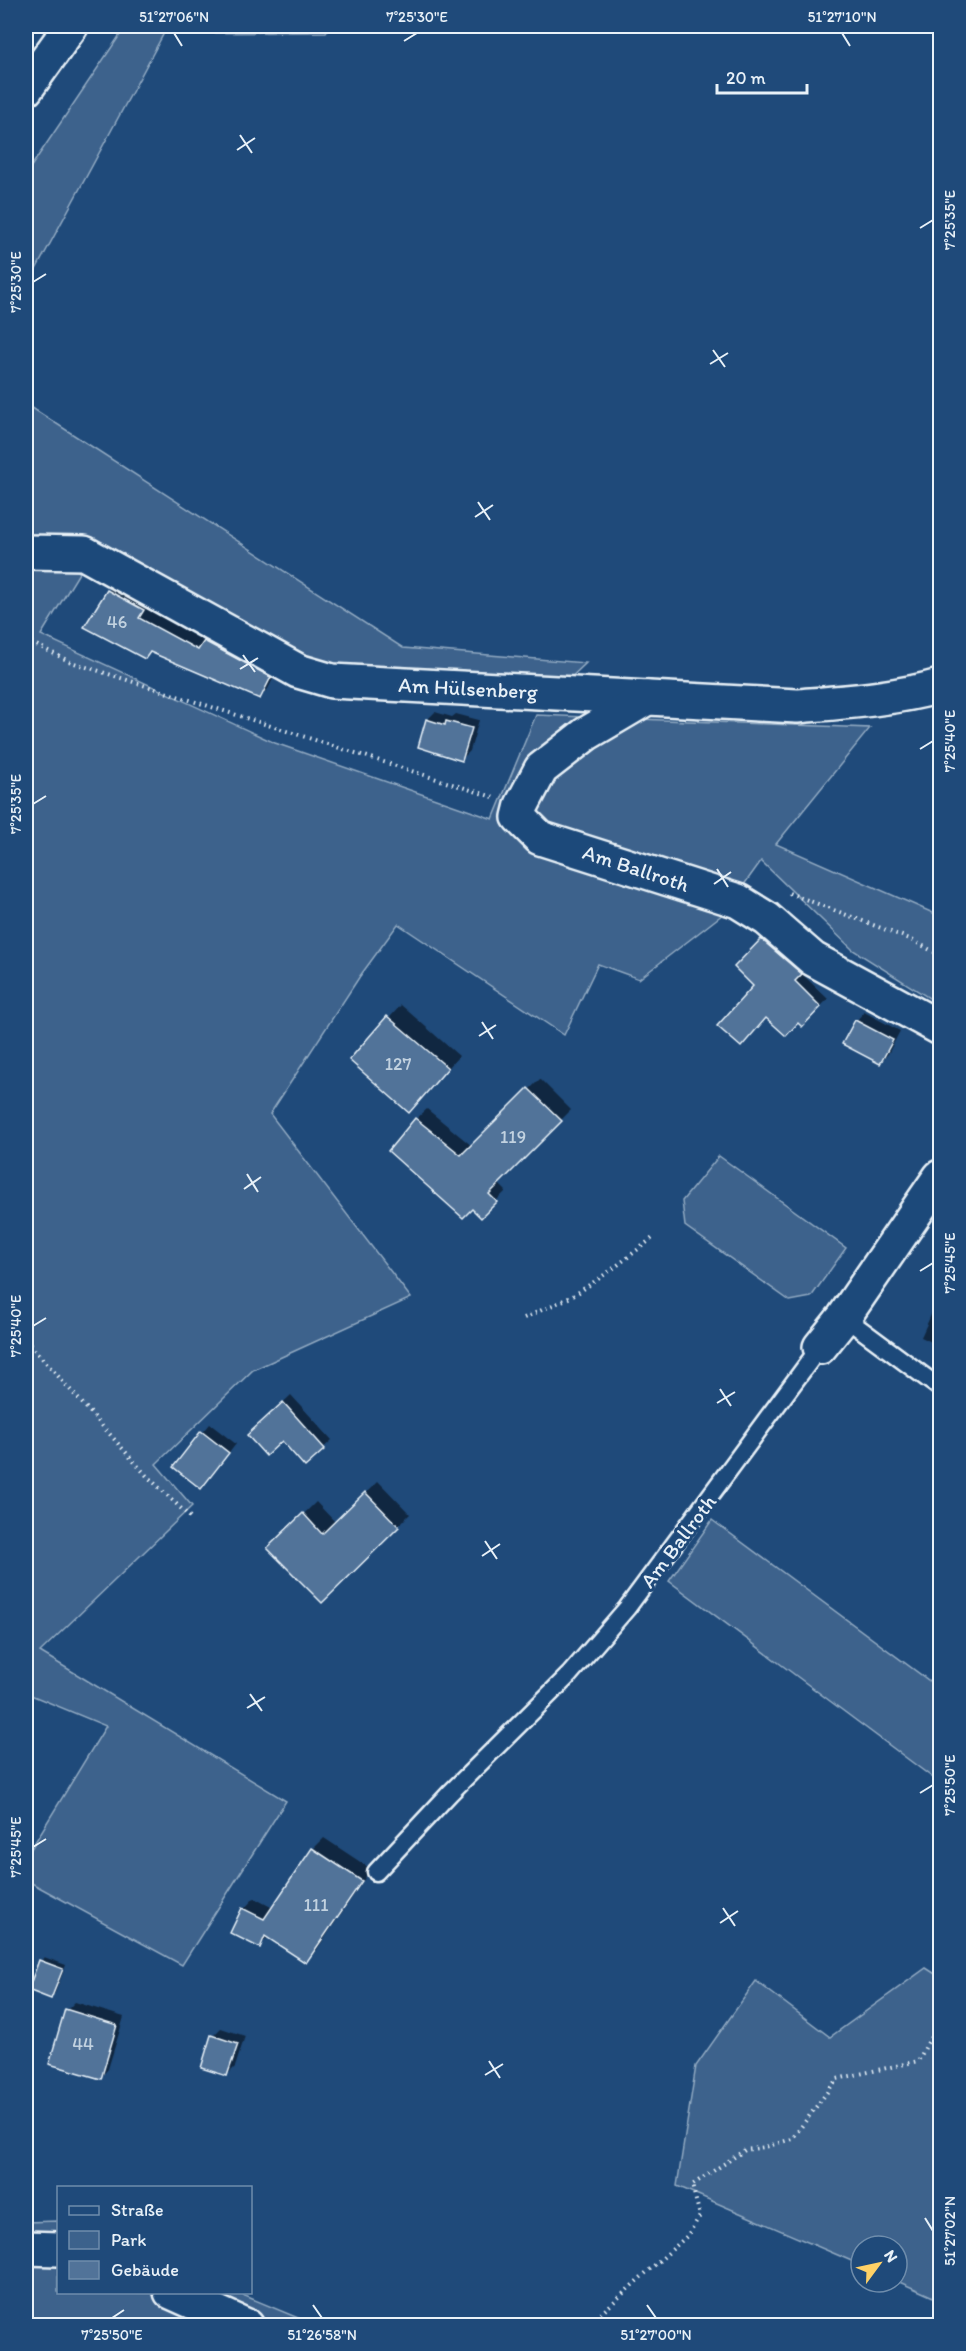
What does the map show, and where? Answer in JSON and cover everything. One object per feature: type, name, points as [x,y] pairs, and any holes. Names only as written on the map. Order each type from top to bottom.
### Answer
[{"type":"main road","points":[[26,88],[71,26]]},
{"type":"main road","name":"Am Hülsenberg","points":[[26,552],[84,552],[298,671],[332,681],[797,706],[854,701],[940,686]]},
{"type":"main road","points":[[522,805],[541,769],[586,734],[647,698]]},
{"type":"main road","name":"Am Ballroth","points":[[522,805],[519,817],[540,838],[738,901],[767,919],[813,960],[940,1028]]},
{"type":"main road","name":"Am Ballroth","points":[[820,1347],[844,1317],[940,1177]]},
{"type":"main road","points":[[26,2248],[57,2249]]},
{"type":"main road","points":[[176,2294],[247,2325]]},
{"type":"lane","points":[[844,1317],[940,1388]]},
{"type":"lane","name":"Am Ballroth","points":[[376,1872],[450,1793],[569,1675],[627,1608],[820,1347]]},
{"type":"path","points":[[26,640],[72,662],[522,805]]},
{"type":"path","points":[[524,1318],[573,1296],[654,1238]]},
{"type":"path","points":[[26,1340],[146,1475],[190,1517]]},
{"type":"path","points":[[587,2325],[687,2236],[700,2216],[692,2185],[745,2150],[792,2139],[837,2079],[918,2061],[940,2020]]},
{"type":"green space","points":[[126,26],[330,26],[326,32],[164,33],[26,288],[26,174]]},
{"type":"green space","points":[[26,404],[403,648],[586,663],[566,682],[333,673],[98,542],[41,635],[275,743],[493,819],[536,715],[870,728],[776,844],[940,916],[940,1005],[853,950],[761,861],[723,914],[639,979],[598,964],[564,1035],[398,924],[360,976],[270,1114],[411,1298],[253,1370],[156,1464],[192,1506],[40,1652],[286,1801],[182,1965],[26,1880],[26,1857],[106,1726],[26,1693]]},
{"type":"green space","points":[[719,1156],[846,1248],[811,1297],[790,1301],[685,1226],[682,1201]]},
{"type":"green space","points":[[712,1520],[940,1689],[940,1783],[669,1581]]},
{"type":"green space","points":[[926,1968],[940,1977],[940,2300],[909,2286],[909,2234],[849,2234],[849,2260],[677,2186],[696,2066],[756,1981],[830,2037]]},
{"type":"green space","points":[[57,2221],[57,2294],[240,2294],[315,2325],[26,2325],[26,2222]]},
{"type":"building","points":[[107,590],[144,610],[139,618],[198,650],[204,641],[271,677],[260,699],[150,652],[145,659],[84,627]]},
{"type":"building","points":[[426,719],[445,725],[446,721],[472,728],[462,761],[418,747]]},
{"type":"building","points":[[761,939],[802,974],[795,981],[821,1007],[802,1027],[798,1023],[786,1036],[766,1018],[741,1047],[717,1026],[753,986],[734,967]]},
{"type":"building","points":[[387,1016],[448,1068],[409,1113],[349,1060]]},
{"type":"building","points":[[855,1020],[893,1040],[880,1064],[842,1044]]},
{"type":"building","points":[[528,1088],[562,1121],[489,1194],[497,1202],[481,1218],[472,1209],[463,1218],[388,1151],[415,1118],[461,1155]]},
{"type":"building","points":[[283,1402],[325,1449],[305,1467],[282,1441],[266,1456],[247,1435]]},
{"type":"building","points":[[201,1431],[229,1453],[201,1489],[173,1467]]},
{"type":"building","points":[[365,1492],[399,1527],[322,1603],[267,1548],[303,1513],[322,1534]]},
{"type":"building","points":[[312,1848],[362,1881],[306,1963],[265,1936],[260,1948],[230,1933],[242,1908],[264,1919]]},
{"type":"building","points":[[39,1960],[63,1969],[51,1999],[28,1990]]},
{"type":"building","points":[[65,2009],[117,2025],[101,2079],[49,2064]]},
{"type":"building","points":[[211,2035],[238,2044],[227,2076],[201,2068]]}]
